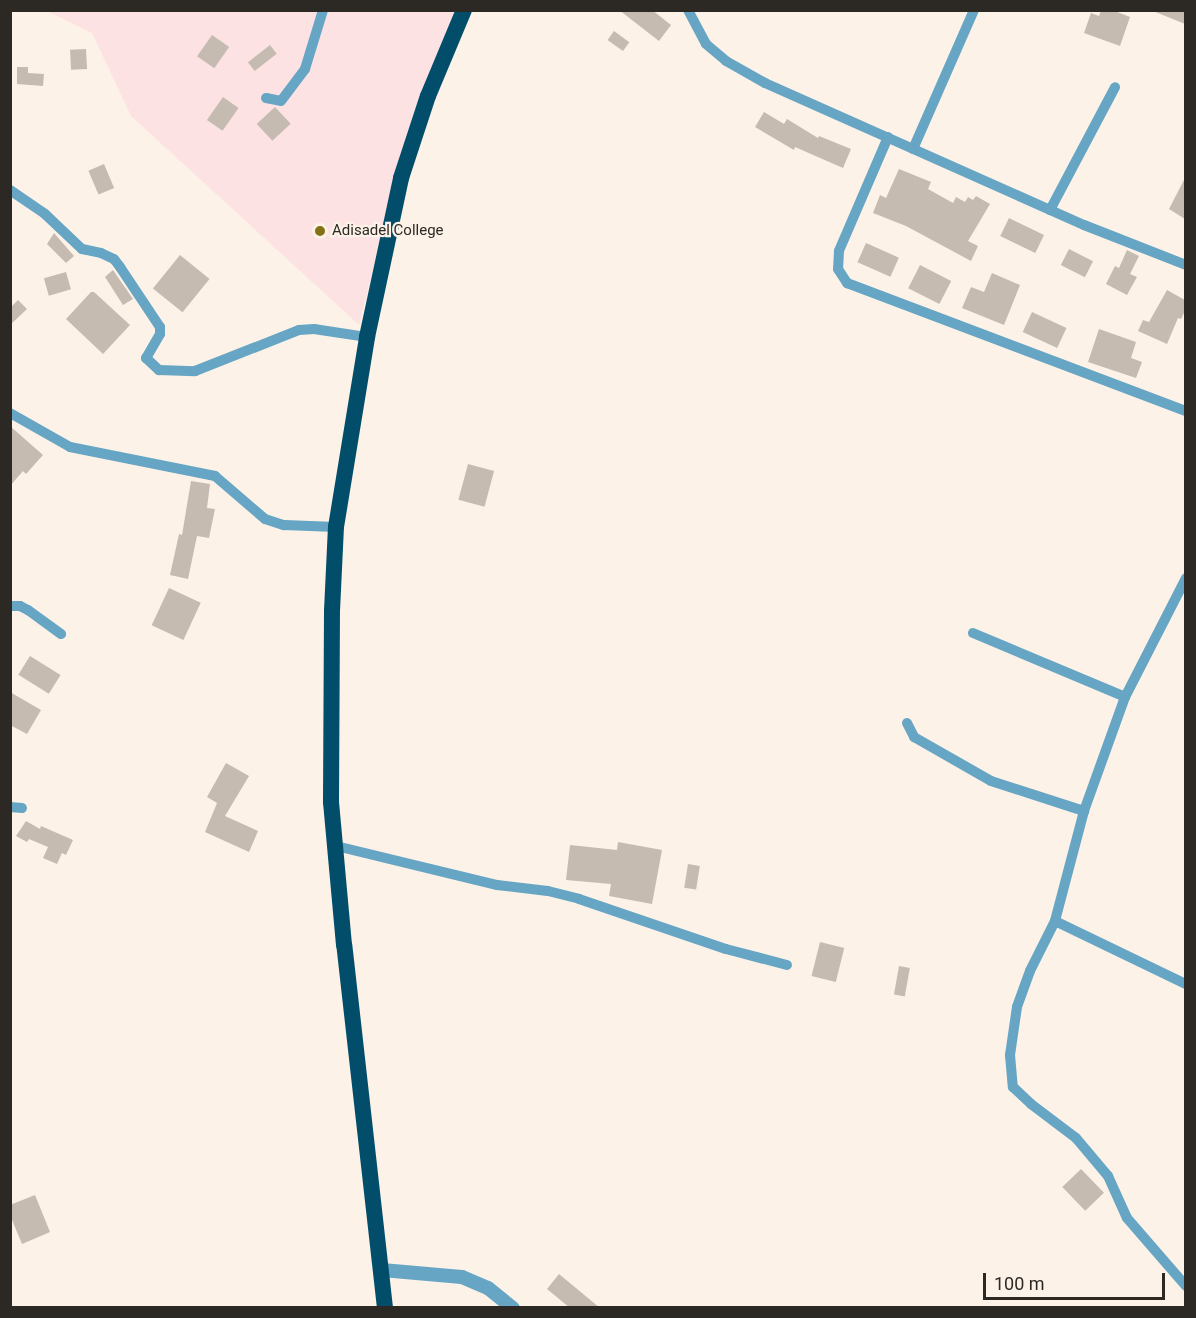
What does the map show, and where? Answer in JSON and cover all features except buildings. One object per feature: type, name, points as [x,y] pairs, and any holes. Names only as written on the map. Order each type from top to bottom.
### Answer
[{"type":"highway","points":[[386,1308],[344,945],[331,802],[329,733],[336,527],[367,337],[401,178],[428,96],[464,10]]},
{"type":"street","points":[[266,98],[281,101],[305,69],[322,10]]},
{"type":"street","points":[[688,10],[706,44],[726,61],[765,83],[1050,210],[1185,265]]},
{"type":"street","points":[[913,149],[974,10]]},
{"type":"street","points":[[1050,210],[1115,87]]},
{"type":"street","points":[[888,137],[838,251],[838,269],[847,283],[1185,411]]},
{"type":"street","points":[[10,190],[45,214],[82,249],[101,253],[114,259],[160,327],[160,334],[146,358],[159,370],[195,371],[299,330],[314,329],[367,337]]},
{"type":"street","points":[[10,413],[70,447],[215,476],[266,519],[284,525],[336,527]]},
{"type":"street","points":[[1185,578],[1125,697],[1084,811],[1055,921],[1030,971],[1017,1007],[1010,1055],[1013,1087],[1031,1104],[1076,1138],[1108,1176],[1127,1218],[1185,1286]]},
{"type":"street","points":[[10,606],[20,606],[28,610],[61,634]]},
{"type":"street","points":[[973,633],[1125,697]]},
{"type":"street","points":[[907,723],[915,737],[990,781],[1084,811]]},
{"type":"street","points":[[10,807],[22,808]]},
{"type":"street","points":[[336,846],[497,885],[548,891],[579,899],[726,949],[787,965]]},
{"type":"street","points":[[1055,921],[1185,984]]},
{"type":"street","points":[[382,1270],[441,1273],[462,1277],[488,1288],[513,1308]]},
{"type":"shaded area","name":"Adisadel College","points":[[47,11],[462,11],[407,137],[359,325],[131,116],[92,33]]},
{"type":"place","name":"Adisadel College","points":[[320,231]]}]
